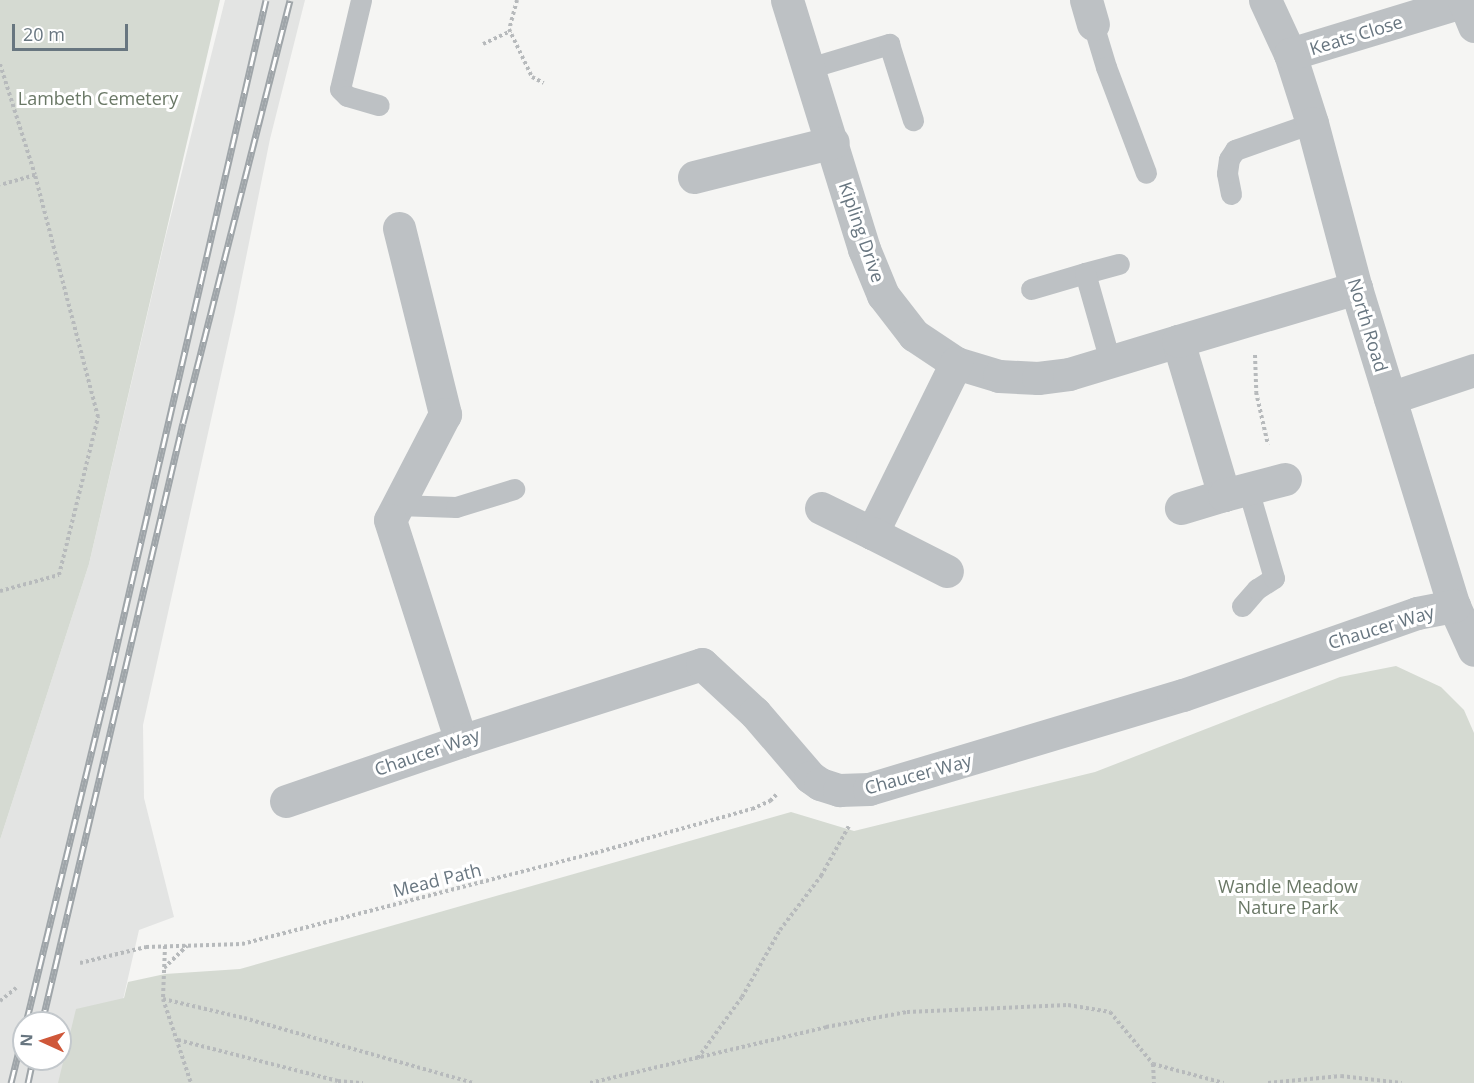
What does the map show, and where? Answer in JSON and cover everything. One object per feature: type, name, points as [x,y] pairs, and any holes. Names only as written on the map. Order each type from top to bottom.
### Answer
[{"type":"street","name":"Kipling Drive","points":[[787,0],[833,142],[864,249],[883,295],[914,335],[956,363],[999,376],[1038,378],[1069,374],[1356,288]]},
{"type":"street","name":"North Road","points":[[1265,0],[1290,54],[1312,123],[1356,288],[1454,606],[1474,650]]},
{"type":"street","name":"Keats Close","points":[[1290,54],[1464,0],[1474,26]]},
{"type":"street","points":[[694,177],[833,142]]},
{"type":"street","points":[[399,228],[445,414],[390,520],[461,741]]},
{"type":"street","points":[[1178,340],[1259,486],[1181,508]]},
{"type":"street","points":[[872,533],[956,363]]},
{"type":"street","points":[[1390,398],[1474,370]]},
{"type":"street","points":[[821,508],[947,571]]},
{"type":"street","name":"Chaucer Way","points":[[286,801],[461,741],[702,664],[755,713],[810,777],[820,784],[839,790],[869,789],[1183,695],[1417,613],[1454,606]]},
{"type":"lane","points":[[361,0],[340,89],[347,96],[379,105]]},
{"type":"lane","points":[[1089,12],[1106,67],[1146,173]]},
{"type":"lane","points":[[809,68],[889,44],[913,120]]},
{"type":"lane","points":[[1231,194],[1227,173],[1229,159],[1235,150],[1312,123]]},
{"type":"lane","points":[[1031,289],[1119,264]]},
{"type":"lane","points":[[1085,273],[1110,361]]},
{"type":"lane","points":[[1242,606],[1257,589],[1274,578],[1259,486]]},
{"type":"lane","points":[[397,505],[456,507],[514,489]]},
{"type":"path","points":[[517,0],[510,29],[532,77],[544,83]]},
{"type":"path","points":[[483,44],[511,31]]},
{"type":"path","points":[[0,63],[35,175],[98,417],[59,575],[0,591]]},
{"type":"path","points":[[0,185],[35,175]]},
{"type":"path","points":[[1255,350],[1259,486]]},
{"type":"path","name":"Mead Path","points":[[80,963],[130,949],[242,944],[595,853],[752,808],[770,801],[781,786]]},
{"type":"path","points":[[697,1058],[742,997],[780,930],[821,876],[853,818]]},
{"type":"path","points":[[165,946],[163,999],[191,1083]]},
{"type":"path","points":[[164,968],[188,946]]},
{"type":"path","points":[[0,1001],[16,988]]},
{"type":"path","points":[[163,999],[244,1018],[473,1083]]},
{"type":"path","points":[[590,1083],[826,1027],[907,1012],[1068,1005],[1110,1012],[1153,1064],[1224,1083]]},
{"type":"path","points":[[178,1040],[338,1081],[363,1083]]},
{"type":"path","points":[[1153,1064],[1154,1083]]},
{"type":"path","points":[[1268,1083],[1341,1076],[1402,1083]]},
{"type":"shaded area","points":[[225,0],[305,0],[270,139],[235,312],[143,725],[144,798],[174,917],[139,930],[104,1083],[0,1083],[0,840],[89,564],[165,239]]},
{"type":"green space","name":"Lambeth Cemetery","points":[[0,0],[220,0],[89,564],[0,840]]},
{"type":"green space","name":"Wandle Meadow Nature Park","points":[[1396,666],[1441,687],[1464,710],[1474,733],[1474,1083],[58,1083],[61,1071],[72,1071],[72,1025],[76,1009],[124,998],[128,982],[165,974],[240,969],[791,812],[854,831],[1095,772],[1340,677]]},
{"type":"railway","points":[[29,1011],[106,693],[266,0]]},
{"type":"railway","points":[[45,1011],[183,423],[290,0]]},
{"type":"railway","points":[[11,1083],[14,1071]]},
{"type":"railway","points":[[28,1083],[30,1071]]}]
